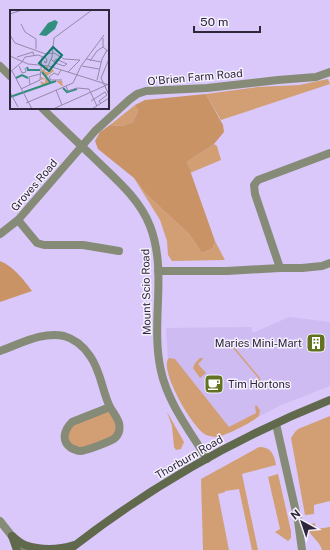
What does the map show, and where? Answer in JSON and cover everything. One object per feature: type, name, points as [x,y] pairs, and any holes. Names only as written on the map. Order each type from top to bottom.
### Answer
[{"type":"main road","name":"Thorburn Road","points":[[69,550],[136,502],[207,459],[276,424],[330,400]]},
{"type":"main road","points":[[12,536],[24,545],[42,549],[60,550],[76,546]]},
{"type":"main road","points":[[12,536],[17,550]]},
{"type":"street","points":[[0,66],[10,76]]},
{"type":"street","name":"O'Brien Farm Road","points":[[82,146],[95,130],[129,100],[137,94],[146,91],[207,88],[316,77],[330,72]]},
{"type":"street","name":"Mount Scio Road","points":[[43,109],[133,197],[150,225],[156,243],[158,271],[158,351],[161,371],[166,389],[207,459]]},
{"type":"street","name":"Groves Road","points":[[0,234],[18,220],[82,146]]},
{"type":"street","points":[[280,268],[255,194],[254,185],[258,180],[330,153]]},
{"type":"street","points":[[18,220],[37,243],[44,245],[80,245],[100,247],[119,252]]},
{"type":"street","points":[[158,271],[227,271],[311,268],[330,263]]},
{"type":"street","points":[[0,351],[45,335],[55,334],[74,340],[84,347],[96,365],[110,407],[118,421],[120,429],[117,436],[112,441],[80,451],[74,450],[68,446],[65,440],[64,434],[68,426],[72,422],[110,407]]},
{"type":"street","points":[[276,424],[298,521],[302,550]]},
{"type":"street","points":[[0,521],[23,550]]},
{"type":"shaded area","points":[[328,79],[330,84],[221,120],[206,94],[257,87],[299,85]]},
{"type":"shaded area","points":[[206,94],[223,125],[224,132],[214,144],[187,162],[215,241],[213,248],[202,253],[189,234],[147,195],[134,178],[98,149],[95,141],[100,132],[110,125],[122,126],[133,122],[138,111],[135,105],[145,100]]},
{"type":"shaded area","points":[[135,105],[138,111],[133,122],[122,126],[110,125]]},
{"type":"shaded area","points":[[214,144],[217,146],[221,160],[190,173],[187,162]]},
{"type":"shaded area","points":[[134,178],[147,195],[189,234],[202,253],[213,248],[215,241],[225,260],[172,261],[168,255],[167,241],[160,220]]},
{"type":"shaded area","points":[[0,261],[14,270],[32,291],[0,302]]},
{"type":"shaded area","points":[[289,317],[330,322],[330,386],[281,405],[225,434],[216,437],[202,432],[186,410],[171,383],[166,364],[168,358],[166,328],[251,327],[253,333]]},
{"type":"shaded area","points":[[225,340],[230,342],[260,378],[260,388],[256,388],[253,385],[259,379],[228,342],[223,346],[221,344]]},
{"type":"shaded area","points":[[169,358],[175,359],[229,427],[256,413],[256,405],[260,410],[259,416],[246,425],[222,436],[216,437],[206,435],[193,422],[172,386],[168,374],[167,364]]},
{"type":"shaded area","points":[[200,358],[203,359],[198,364],[206,373],[200,378],[193,368],[195,363]]},
{"type":"shaded area","points":[[110,407],[115,414],[117,436],[80,451],[68,446],[68,426]]},
{"type":"shaded area","points":[[167,412],[184,442],[181,449],[176,450],[174,447],[172,426]]},
{"type":"shaded area","points":[[330,416],[330,501],[314,505],[314,514],[305,515],[291,438],[298,429]]},
{"type":"shaded area","points":[[259,447],[266,448],[271,452],[276,465],[242,474],[258,550],[252,550],[239,489],[225,491],[218,494],[229,550],[203,550],[201,479]]},
{"type":"shaded area","points":[[278,474],[291,531],[291,538],[288,541],[275,532],[280,529],[268,477]]},
{"type":"shaded area","points":[[315,523],[316,529],[330,527],[330,550],[322,550],[319,543],[309,532],[307,525]]},
{"type":"place","name":"Maries Mini-Mart","points":[[316,343]]},
{"type":"place","name":"Tim Hortons","points":[[214,384]]}]
